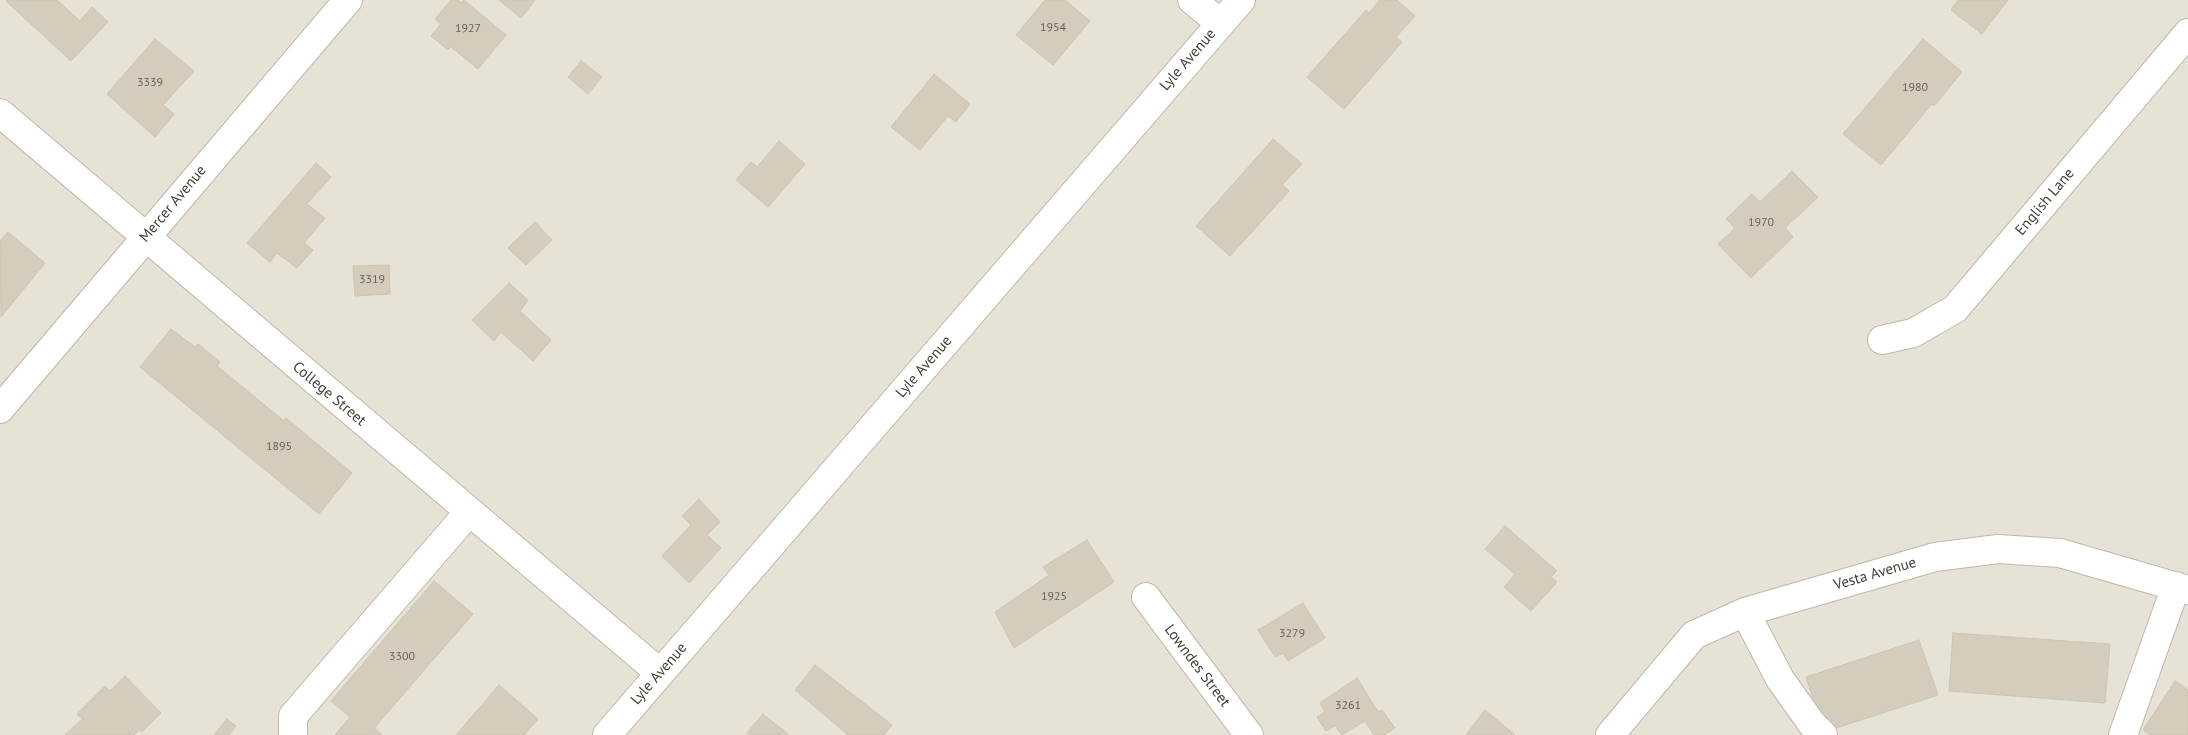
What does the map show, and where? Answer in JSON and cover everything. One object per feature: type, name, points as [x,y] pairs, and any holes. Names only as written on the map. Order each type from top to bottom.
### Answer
[{"type":"street","name":"Mercer Avenue","points":[[0,409],[348,0]]},
{"type":"street","points":[[1192,0],[1220,23]]},
{"type":"street","name":"Lyle Avenue","points":[[607,735],[1241,0]]},
{"type":"street","name":"English Lane","points":[[1882,340],[1913,333],[1955,309],[2188,33]]},
{"type":"street","name":"College Street","points":[[0,113],[144,238],[660,673]]},
{"type":"street","points":[[293,735],[293,716],[469,512]]},
{"type":"street","name":"Vesta Avenue","points":[[1610,735],[1694,635],[1745,612],[1935,556],[1998,549],[2060,553],[2182,588]]},
{"type":"street","points":[[2123,735],[2182,588]]},
{"type":"street","name":"Lowndes Street","points":[[1146,598],[1249,735]]},
{"type":"street","points":[[1745,612],[1780,679],[1812,724],[1823,735]]},
{"type":"shaded area","points":[[0,0],[2188,0],[2188,735],[0,735]]},
{"type":"building","points":[[7,0],[57,0],[80,21],[92,7],[108,22],[71,61]]},
{"type":"building","points":[[451,0],[461,2],[464,0],[506,35],[478,69],[451,47],[448,50],[431,36],[441,24],[435,19]]},
{"type":"building","points":[[499,0],[535,0],[521,18]]},
{"type":"building","points":[[1045,0],[1065,0],[1090,21],[1053,65],[1016,35]]},
{"type":"building","points":[[1380,0],[1397,0],[1415,16],[1396,37],[1402,42],[1344,109],[1307,77],[1366,10],[1369,13]]},
{"type":"building","points":[[1958,0],[2008,0],[1982,34],[1951,10]]},
{"type":"building","points":[[155,39],[194,71],[163,105],[174,114],[155,137],[107,94]]},
{"type":"building","points":[[1923,39],[1962,72],[1934,106],[1932,104],[1881,165],[1843,134]]},
{"type":"building","points":[[581,61],[602,77],[588,94],[568,77]]},
{"type":"building","points":[[934,74],[970,104],[956,122],[948,116],[920,150],[891,127]]},
{"type":"building","points":[[1273,139],[1302,164],[1282,185],[1289,191],[1230,256],[1196,226]]},
{"type":"building","points":[[779,141],[805,164],[768,207],[736,180],[751,162],[757,167]]},
{"type":"building","points":[[316,163],[331,177],[307,204],[325,218],[304,243],[313,250],[297,268],[277,253],[270,262],[247,243]]},
{"type":"building","points":[[1792,171],[1818,197],[1785,228],[1793,237],[1751,278],[1718,244],[1735,228],[1726,219],[1752,194],[1760,202]]},
{"type":"building","points":[[535,222],[552,240],[526,265],[508,248]]},
{"type":"building","points":[[8,232],[45,263],[1,317],[0,241]]},
{"type":"building","points":[[389,265],[390,294],[355,296],[353,266]]},
{"type":"building","points":[[509,283],[528,300],[520,311],[551,340],[533,361],[501,332],[494,341],[472,320]]},
{"type":"building","points":[[171,329],[195,347],[198,344],[220,362],[217,366],[284,421],[286,418],[352,473],[319,514],[140,367]]},
{"type":"building","points":[[699,499],[720,522],[707,535],[721,548],[689,583],[662,556],[691,525],[682,516]]},
{"type":"building","points":[[1505,526],[1557,571],[1551,577],[1557,582],[1531,611],[1504,587],[1515,574],[1485,549]]},
{"type":"building","points":[[1087,540],[1114,582],[1014,648],[995,612],[1049,575],[1043,567]]},
{"type":"building","points":[[434,581],[473,614],[374,728],[382,735],[335,735],[350,717],[331,701]]},
{"type":"building","points":[[1303,603],[1325,638],[1288,661],[1283,653],[1275,657],[1258,630]]},
{"type":"building","points":[[1953,633],[2110,644],[2105,703],[1949,691]]},
{"type":"building","points":[[1919,640],[1938,695],[1824,732],[1806,677]]},
{"type":"building","points":[[815,665],[892,725],[884,735],[848,735],[795,690]]},
{"type":"building","points":[[125,676],[161,713],[142,732],[140,729],[134,735],[65,735],[82,719],[77,714],[105,686],[110,691]]},
{"type":"building","points":[[1357,678],[1378,712],[1382,710],[1395,728],[1384,735],[1374,735],[1365,721],[1342,735],[1335,726],[1326,731],[1317,717],[1325,712],[1320,703]]},
{"type":"building","points":[[2175,681],[2188,690],[2188,735],[2151,735],[2143,730]]},
{"type":"building","points":[[499,685],[538,719],[524,735],[456,735]]},
{"type":"building","points":[[1485,710],[1515,735],[1466,735]]},
{"type":"building","points":[[763,714],[789,735],[750,735],[747,733]]},
{"type":"building","points":[[227,719],[236,726],[229,735],[214,735]]}]
